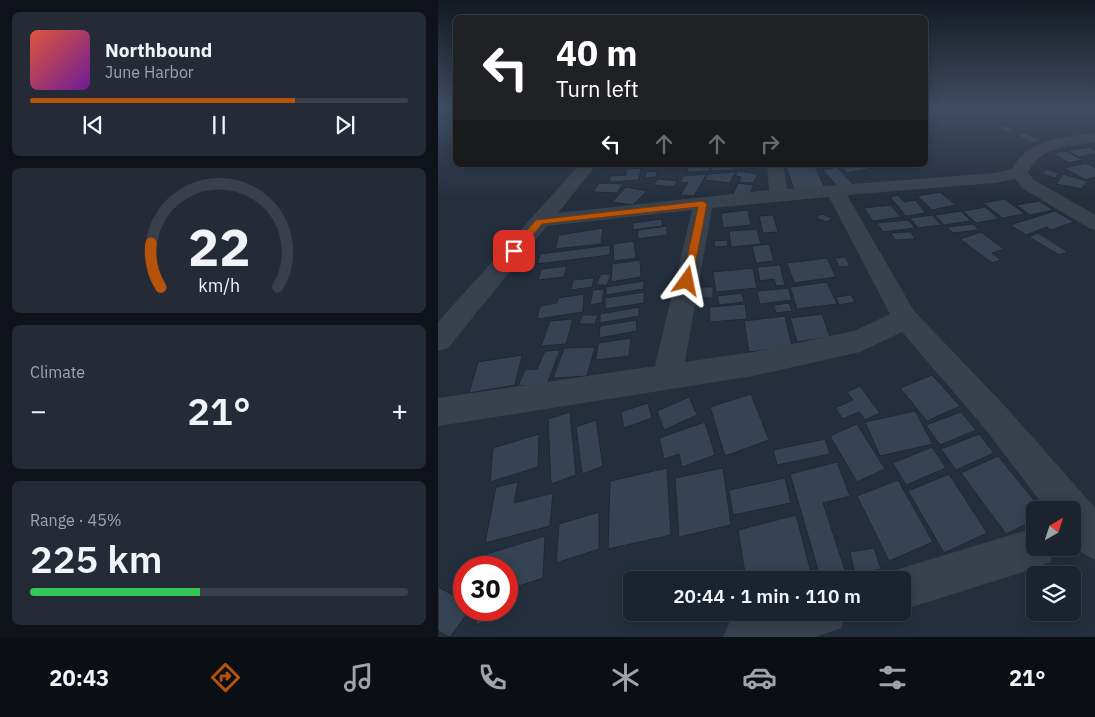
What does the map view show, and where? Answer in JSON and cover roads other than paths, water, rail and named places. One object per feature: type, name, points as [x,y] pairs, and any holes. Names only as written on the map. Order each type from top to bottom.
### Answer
[{"type":"street","points":[[1019,173],[1022,162],[1038,149],[1093,139]]},
{"type":"street","points":[[438,340],[586,167]]},
{"type":"street","points":[[775,167],[779,195]]},
{"type":"street","points":[[540,221],[779,195],[995,178],[1019,173]]},
{"type":"street","points":[[1019,173],[1028,184],[1096,224]]},
{"type":"street","points":[[836,192],[904,318],[993,415],[1060,501]]},
{"type":"street","points":[[667,377],[703,204]]},
{"type":"street","points":[[438,412],[753,364],[860,341],[904,318]]},
{"type":"street","points":[[911,586],[1026,551]]},
{"type":"street","points":[[746,637],[797,621]]}]
